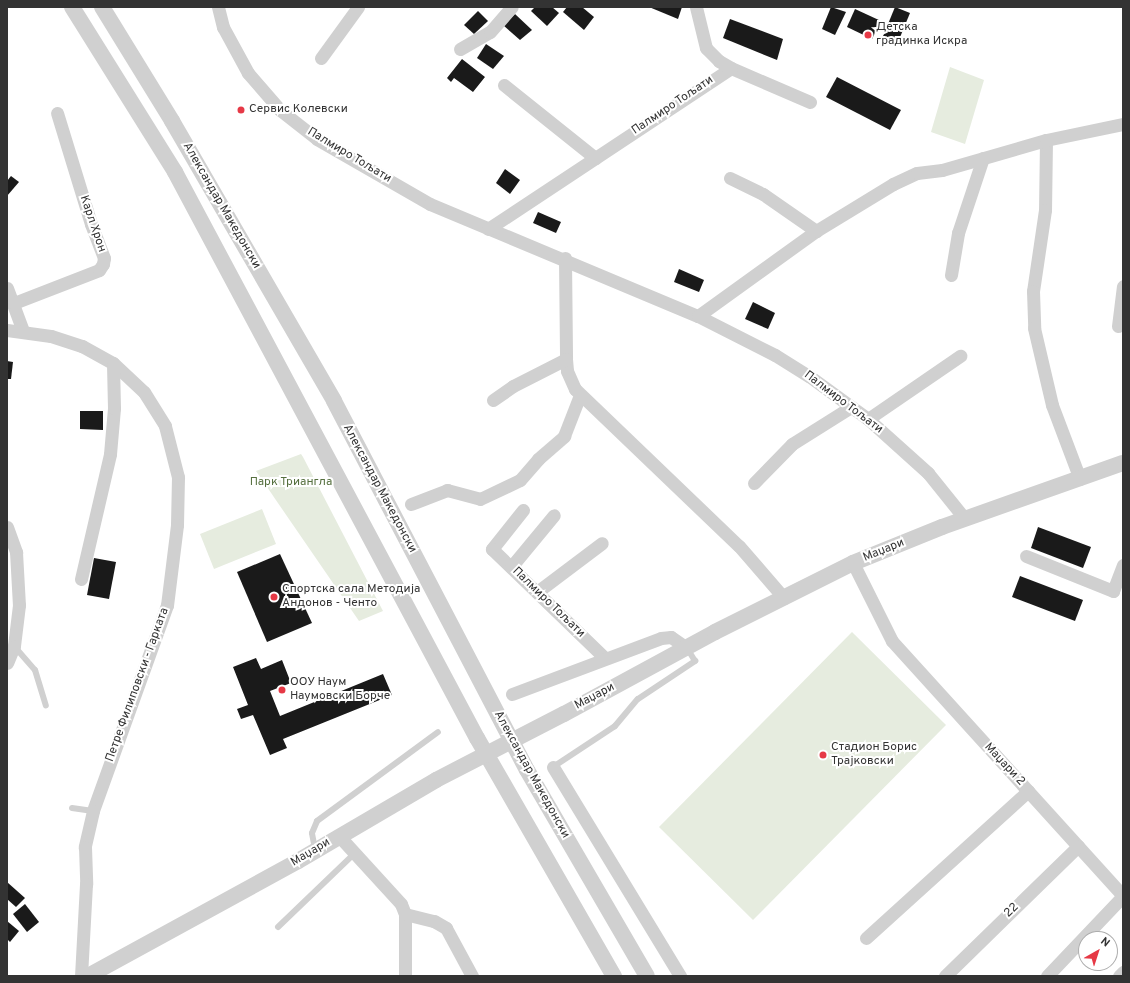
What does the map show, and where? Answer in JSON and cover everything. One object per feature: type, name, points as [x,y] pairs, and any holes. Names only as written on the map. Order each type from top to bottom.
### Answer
[{"type":"street","name":"Александар Македонски","points":[[72,7],[174,172],[477,738],[614,976]]},
{"type":"street","name":"Александар Македонски","points":[[102,7],[172,122],[334,401],[527,770],[647,976]]},
{"type":"street","name":"Палмиро Тољати","points":[[218,7],[223,27],[248,74],[280,110],[317,140],[430,204],[565,258],[698,316],[775,355],[809,376],[868,419],[928,473],[965,519]]},
{"type":"street","points":[[321,58],[358,7]]},
{"type":"street","points":[[460,49],[490,32],[512,7]]},
{"type":"street","name":"Палмиро Тољати","points":[[696,7],[706,48],[719,61],[731,68],[810,102]]},
{"type":"street","name":"Палмиро Тољати","points":[[488,228],[731,68]]},
{"type":"street","points":[[504,85],[595,158]]},
{"type":"street","name":"Карл Хрон","points":[[14,303],[99,270],[103,264],[104,258],[91,224],[57,113]]},
{"type":"street","points":[[698,316],[816,231],[893,184],[917,173],[942,170],[1046,140],[1123,124]]},
{"type":"street","points":[[1046,140],[1045,210],[1033,291],[1034,328],[1052,405],[1080,478]]},
{"type":"street","points":[[951,275],[958,233],[983,158]]},
{"type":"street","points":[[730,178],[763,194],[816,231]]},
{"type":"street","points":[[565,258],[566,359],[571,381],[580,395],[739,546],[784,598]]},
{"type":"street","points":[[1118,326],[1123,286]]},
{"type":"street","points":[[7,288],[14,303],[23,331]]},
{"type":"street","name":"Петре Филиповски - Гарката","points":[[7,330],[23,331],[82,346],[113,363],[144,392],[165,426],[178,477],[177,525],[167,605],[93,810],[84,847],[86,884],[81,976]]},
{"type":"street","points":[[868,419],[960,356]]},
{"type":"street","points":[[493,400],[513,386],[566,359]]},
{"type":"street","points":[[80,579],[110,454],[114,408],[113,363]]},
{"type":"street","points":[[411,504],[447,490],[480,499],[520,480],[538,459],[564,436],[580,395]]},
{"type":"street","points":[[754,483],[792,444],[851,407]]},
{"type":"street","name":"Маџари","points":[[88,976],[315,851],[436,780],[687,648],[853,563],[965,519],[1123,463]]},
{"type":"street","name":"Палмиро Тољати","points":[[523,510],[492,549],[605,658]]},
{"type":"street","points":[[512,567],[554,515]]},
{"type":"street","points":[[7,528],[16,552],[19,605],[14,646],[7,663]]},
{"type":"street","points":[[537,592],[602,543]]},
{"type":"street","points":[[1026,556],[1113,591],[1123,565]]},
{"type":"street","name":"Маџари 2","points":[[853,563],[892,641],[1028,791],[866,938]]},
{"type":"street","points":[[512,694],[605,658],[671,637],[687,648]]},
{"type":"street","points":[[553,767],[680,976]]},
{"type":"street","points":[[1028,791],[1123,896],[1047,976]]},
{"type":"street","points":[[339,836],[401,904],[405,914],[405,976]]},
{"type":"street","name":"22","points":[[945,976],[1078,846]]},
{"type":"street","points":[[405,914],[434,921],[446,928],[472,976]]},
{"type":"street","points":[[1119,976],[1123,972]]},
{"type":"lane","points":[[14,646],[35,670],[46,705]]},
{"type":"lane","points":[[553,767],[616,726],[638,699],[695,661],[687,648]]},
{"type":"lane","points":[[315,851],[312,833],[317,821],[438,732]]},
{"type":"lane","points":[[72,808],[93,810]]},
{"type":"lane","points":[[278,927],[355,853]]},
{"type":"green space","points":[[950,67],[984,80],[965,144],[931,132]]},
{"type":"green space","name":"Парк Триангла","points":[[301,454],[383,611],[359,621],[256,471]]},
{"type":"green space","points":[[262,509],[276,544],[214,569],[200,534]]},
{"type":"green space","name":"Стадион Борис Трајковски","points":[[852,632],[946,725],[753,920],[659,827]]},
{"type":"building","points":[[535,7],[552,7],[559,13],[547,26],[531,11]]},
{"type":"building","points":[[567,7],[582,7],[594,17],[584,30],[563,12]]},
{"type":"building","points":[[649,7],[682,7],[678,19]]},
{"type":"building","points":[[831,7],[846,12],[835,35],[822,29]]},
{"type":"building","points":[[895,7],[910,13],[896,47],[881,41]]},
{"type":"building","points":[[855,9],[881,21],[872,39],[847,27]]},
{"type":"building","points":[[478,11],[488,21],[474,34],[464,25]]},
{"type":"building","points":[[515,14],[532,30],[520,40],[503,25]]},
{"type":"building","points":[[730,19],[783,39],[777,60],[723,38]]},
{"type":"building","points":[[486,44],[504,56],[493,69],[477,58]]},
{"type":"building","points":[[462,59],[485,77],[473,92],[454,78],[451,82],[447,78]]},
{"type":"building","points":[[837,77],[901,110],[890,130],[826,97]]},
{"type":"building","points":[[505,169],[520,180],[510,194],[496,183]]},
{"type":"building","points":[[11,176],[19,182],[7,196],[7,181]]},
{"type":"building","points":[[538,212],[561,222],[556,233],[533,223]]},
{"type":"building","points":[[679,269],[704,280],[699,292],[674,282]]},
{"type":"building","points":[[753,302],[775,313],[768,329],[745,319]]},
{"type":"building","points":[[7,361],[13,362],[11,379],[7,379]]},
{"type":"building","points":[[80,411],[103,411],[103,430],[80,429]]},
{"type":"building","points":[[1038,527],[1091,547],[1083,568],[1031,548]]},
{"type":"building","name":"Спортска сала Методија Андонов - Ченто","points":[[280,554],[312,623],[267,642],[237,572]]},
{"type":"building","points":[[94,558],[116,562],[109,599],[87,595]]},
{"type":"building","points":[[1020,576],[1083,600],[1075,621],[1012,597]]},
{"type":"building","points":[[256,658],[261,669],[282,660],[291,683],[270,691],[280,716],[383,674],[392,695],[283,739],[287,748],[270,755],[253,715],[241,719],[237,709],[248,705],[233,667]]},
{"type":"building","points":[[7,882],[25,898],[16,907],[7,899]]},
{"type":"building","points":[[25,904],[39,922],[27,932],[13,914]]},
{"type":"building","points":[[7,921],[19,931],[10,942],[7,939]]},
{"type":"place","name":"Детска градинка Искра","points":[[868,35]]},
{"type":"place","name":"Сервис Колевски","points":[[241,110]]},
{"type":"place","name":"Спортска сала Методија Андонов - Ченто","points":[[274,597]]},
{"type":"place","name":"ООУ Наум Наумовски Борче","points":[[282,690]]},
{"type":"place","name":"Стадион Борис Трајковски","points":[[823,755]]}]
